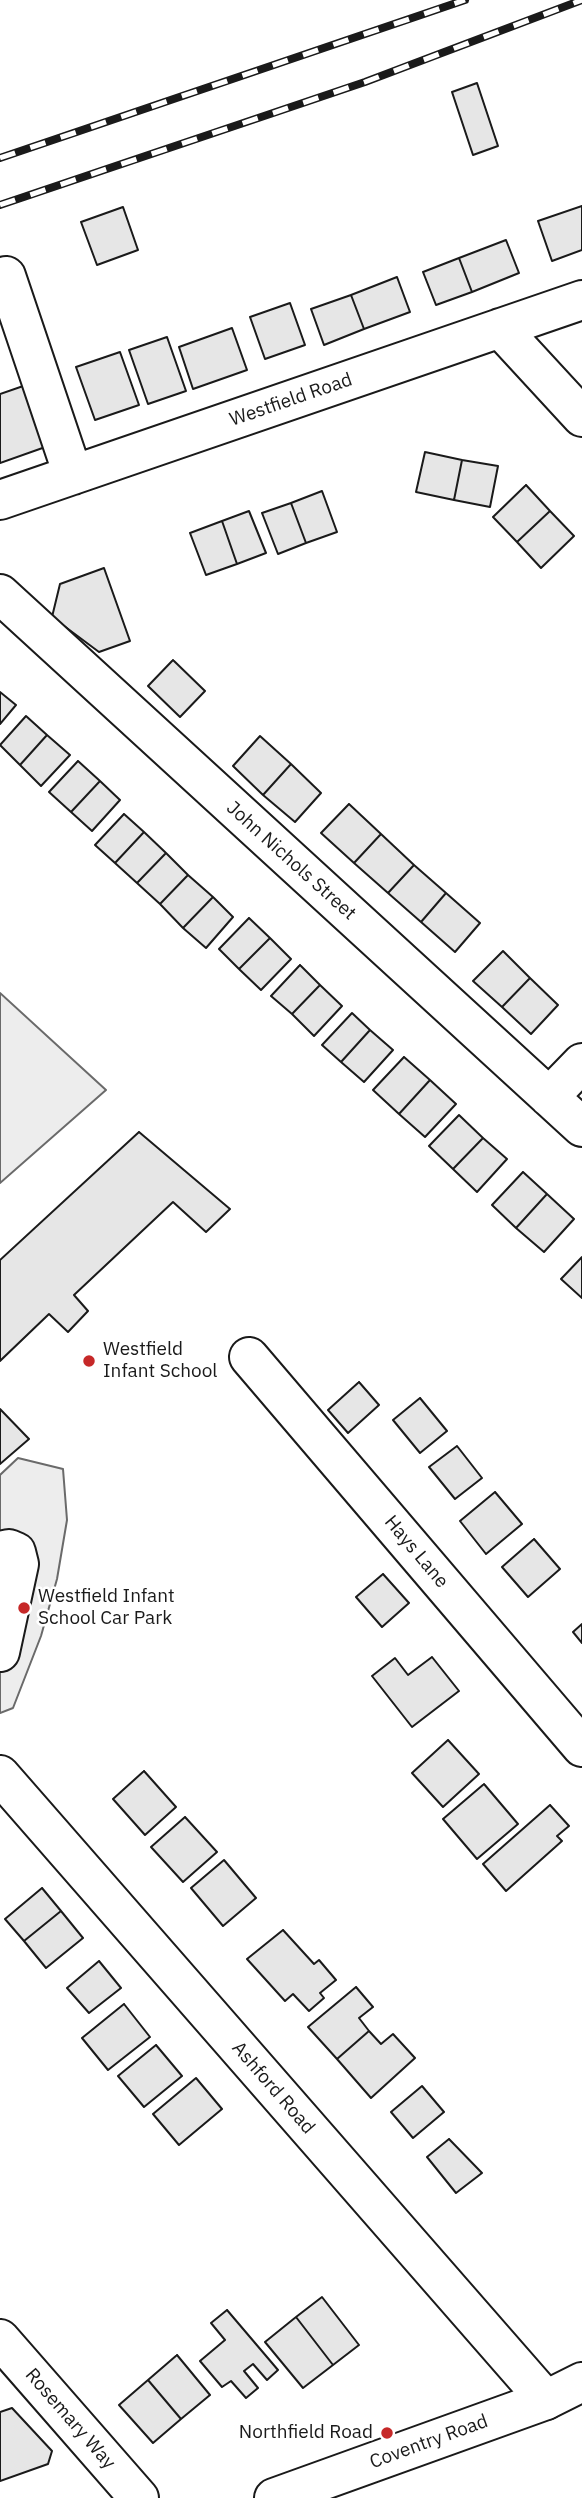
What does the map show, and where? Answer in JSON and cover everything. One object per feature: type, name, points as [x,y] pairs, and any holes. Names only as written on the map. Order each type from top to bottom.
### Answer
[{"type":"street","points":[[6,276],[73,475]]},
{"type":"street","name":"Westfield Road","points":[[0,500],[582,300]]},
{"type":"street","points":[[500,328],[582,416]]},
{"type":"street","name":"John Nichols Street","points":[[0,594],[582,1127]]},
{"type":"street","points":[[549,1097],[582,1063]]},
{"type":"street","name":"Hays Lane","points":[[249,1356],[582,1747]]},
{"type":"street","points":[[0,1551],[9,1549],[16,1552],[19,1564],[0,1652]]},
{"type":"street","name":"Ashford Road","points":[[0,1776],[546,2400]]},
{"type":"street","name":"Rosemary Way","points":[[0,2339],[139,2498]]},
{"type":"street","name":"Coventry Road","points":[[274,2498],[546,2400],[582,2382]]},
{"type":"shaded area","points":[[0,993],[106,1090],[0,1183]]},
{"type":"shaded area","name":"Westfield Infant School Car Park","points":[[18,1458],[63,1469],[67,1520],[57,1579],[41,1636],[13,1708],[0,1713],[0,1475]]},
{"type":"building","points":[[477,83],[498,146],[473,155],[452,92]]},
{"type":"building","points":[[582,206],[582,250],[552,261],[538,221]]},
{"type":"building","points":[[123,207],[138,250],[97,265],[81,222]]},
{"type":"building","points":[[506,240],[519,273],[472,292],[459,258]]},
{"type":"building","points":[[459,258],[472,292],[436,305],[423,272]]},
{"type":"building","points":[[397,277],[410,312],[364,329],[351,295]]},
{"type":"building","points":[[351,295],[364,329],[324,345],[311,309]]},
{"type":"building","points":[[290,303],[305,345],[265,359],[250,317]]},
{"type":"building","points":[[232,328],[247,370],[193,389],[179,347]]},
{"type":"building","points":[[167,337],[186,391],[148,404],[129,350]]},
{"type":"building","points":[[120,352],[139,405],[95,420],[76,367]]},
{"type":"building","points":[[29,384],[51,445],[0,463],[0,394]]},
{"type":"building","points":[[425,452],[462,460],[454,500],[416,492]]},
{"type":"building","points":[[462,460],[498,466],[490,507],[454,500]]},
{"type":"building","points":[[526,485],[550,511],[517,542],[493,517]]},
{"type":"building","points":[[322,491],[337,532],[306,543],[291,503]]},
{"type":"building","points":[[291,503],[306,543],[278,554],[262,513]]},
{"type":"building","points":[[249,511],[266,553],[237,564],[222,521]]},
{"type":"building","points":[[550,511],[574,536],[541,568],[517,542]]},
{"type":"building","points":[[222,521],[237,564],[206,575],[190,533]]},
{"type":"building","points":[[104,568],[130,641],[99,652],[52,617],[60,584]]},
{"type":"building","points":[[173,660],[205,691],[180,717],[148,686]]},
{"type":"building","points":[[0,692],[16,705],[0,724]]},
{"type":"building","points":[[26,716],[47,735],[20,765],[0,745]]},
{"type":"building","points":[[47,735],[70,755],[41,786],[20,765]]},
{"type":"building","points":[[260,736],[291,764],[263,795],[233,766]]},
{"type":"building","points":[[78,761],[100,781],[71,812],[49,792]]},
{"type":"building","points":[[291,764],[321,793],[295,822],[263,795]]},
{"type":"building","points":[[100,781],[120,800],[92,831],[71,812]]},
{"type":"building","points":[[349,804],[381,834],[354,863],[321,833]]},
{"type":"building","points":[[124,814],[144,832],[115,863],[95,845]]},
{"type":"building","points":[[144,832],[166,853],[137,883],[115,863]]},
{"type":"building","points":[[381,834],[414,865],[388,893],[354,863]]},
{"type":"building","points":[[166,853],[188,875],[160,904],[137,883]]},
{"type":"building","points":[[414,865],[446,893],[421,922],[388,893]]},
{"type":"building","points":[[188,875],[213,897],[183,928],[160,904]]},
{"type":"building","points":[[446,893],[480,923],[455,952],[421,922]]},
{"type":"building","points":[[213,897],[233,917],[206,948],[183,928]]},
{"type":"building","points":[[249,918],[270,938],[239,969],[219,949]]},
{"type":"building","points":[[270,938],[291,959],[261,990],[239,969]]},
{"type":"building","points":[[503,951],[530,978],[502,1007],[473,981]]},
{"type":"building","points":[[300,965],[320,985],[292,1014],[271,996]]},
{"type":"building","points":[[530,978],[558,1005],[531,1034],[502,1007]]},
{"type":"building","points":[[320,985],[342,1006],[314,1036],[292,1014]]},
{"type":"building","points":[[352,1013],[370,1030],[341,1062],[322,1045]]},
{"type":"building","points":[[370,1030],[393,1050],[364,1082],[341,1062]]},
{"type":"building","points":[[404,1057],[430,1080],[399,1114],[373,1090]]},
{"type":"building","points":[[430,1080],[456,1104],[425,1137],[399,1114]]},
{"type":"building","points":[[459,1115],[483,1138],[453,1169],[429,1146]]},
{"type":"building","points":[[139,1132],[230,1209],[206,1232],[173,1202],[74,1295],[88,1311],[68,1332],[49,1314],[0,1361],[0,1260]]},
{"type":"building","points":[[483,1138],[507,1159],[477,1192],[453,1169]]},
{"type":"building","points":[[523,1172],[547,1194],[516,1228],[492,1205]]},
{"type":"building","points":[[547,1194],[574,1219],[544,1252],[516,1228]]},
{"type":"building","points":[[582,1257],[582,1298],[561,1279]]},
{"type":"building","points":[[359,1382],[379,1405],[348,1433],[328,1410]]},
{"type":"building","points":[[420,1398],[447,1431],[420,1453],[393,1420]]},
{"type":"building","points":[[0,1409],[29,1439],[0,1464]]},
{"type":"building","points":[[457,1446],[482,1478],[455,1499],[429,1467]]},
{"type":"building","points":[[495,1492],[522,1524],[486,1554],[460,1521]]},
{"type":"building","points":[[534,1539],[560,1569],[528,1597],[502,1567]]},
{"type":"building","points":[[383,1574],[409,1603],[382,1627],[356,1597]]},
{"type":"building","points":[[582,1624],[582,1643],[573,1632]]},
{"type":"building","points":[[432,1657],[459,1691],[412,1727],[372,1676],[395,1658],[408,1675]]},
{"type":"building","points":[[448,1740],[479,1774],[443,1807],[412,1773]]},
{"type":"building","points":[[144,1771],[176,1807],[145,1835],[113,1799]]},
{"type":"building","points":[[484,1784],[518,1824],[477,1859],[443,1819]]},
{"type":"building","points":[[550,1805],[569,1826],[557,1836],[562,1841],[506,1891],[483,1864]]},
{"type":"building","points":[[185,1817],[217,1852],[183,1882],[151,1847]]},
{"type":"building","points":[[224,1860],[256,1898],[223,1926],[191,1888]]},
{"type":"building","points":[[42,1888],[61,1911],[24,1941],[5,1919]]},
{"type":"building","points":[[61,1911],[83,1938],[46,1968],[24,1941]]},
{"type":"building","points":[[283,1930],[314,1964],[319,1960],[336,1980],[320,1993],[324,1998],[309,2011],[293,1994],[285,2001],[247,1959]]},
{"type":"building","points":[[99,1961],[121,1988],[89,2013],[67,1988]]},
{"type":"building","points":[[356,1987],[373,2007],[359,2018],[369,2031],[337,2059],[308,2027]]},
{"type":"building","points":[[124,2004],[150,2037],[108,2070],[82,2038]]},
{"type":"building","points":[[369,2031],[381,2044],[393,2034],[415,2058],[371,2098],[337,2059]]},
{"type":"building","points":[[156,2045],[182,2076],[144,2107],[118,2076]]},
{"type":"building","points":[[196,2078],[222,2109],[179,2145],[153,2114]]},
{"type":"building","points":[[422,2086],[444,2112],[413,2138],[391,2112]]},
{"type":"building","points":[[449,2139],[482,2173],[456,2193],[427,2157]]},
{"type":"building","points":[[322,2297],[359,2345],[333,2365],[296,2317]]},
{"type":"building","points":[[227,2310],[278,2370],[267,2380],[253,2364],[244,2371],[258,2388],[246,2398],[231,2381],[222,2387],[200,2361],[225,2340],[211,2323]]},
{"type":"building","points":[[296,2317],[333,2365],[303,2388],[265,2342]]},
{"type":"building","points":[[177,2355],[210,2395],[181,2419],[148,2380]]},
{"type":"building","points":[[148,2380],[181,2419],[153,2443],[119,2405]]},
{"type":"building","points":[[12,2408],[52,2451],[48,2464],[0,2481],[0,2412]]},
{"type":"railway","points":[[0,158],[465,0]]},
{"type":"railway","points":[[0,205],[365,82],[582,0]]},
{"type":"place","name":"Westfield Infant School","points":[[89,1361]]},
{"type":"place","name":"Westfield Infant School Car Park","points":[[24,1608]]},
{"type":"place","name":"Northfield Road","points":[[387,2433]]}]
